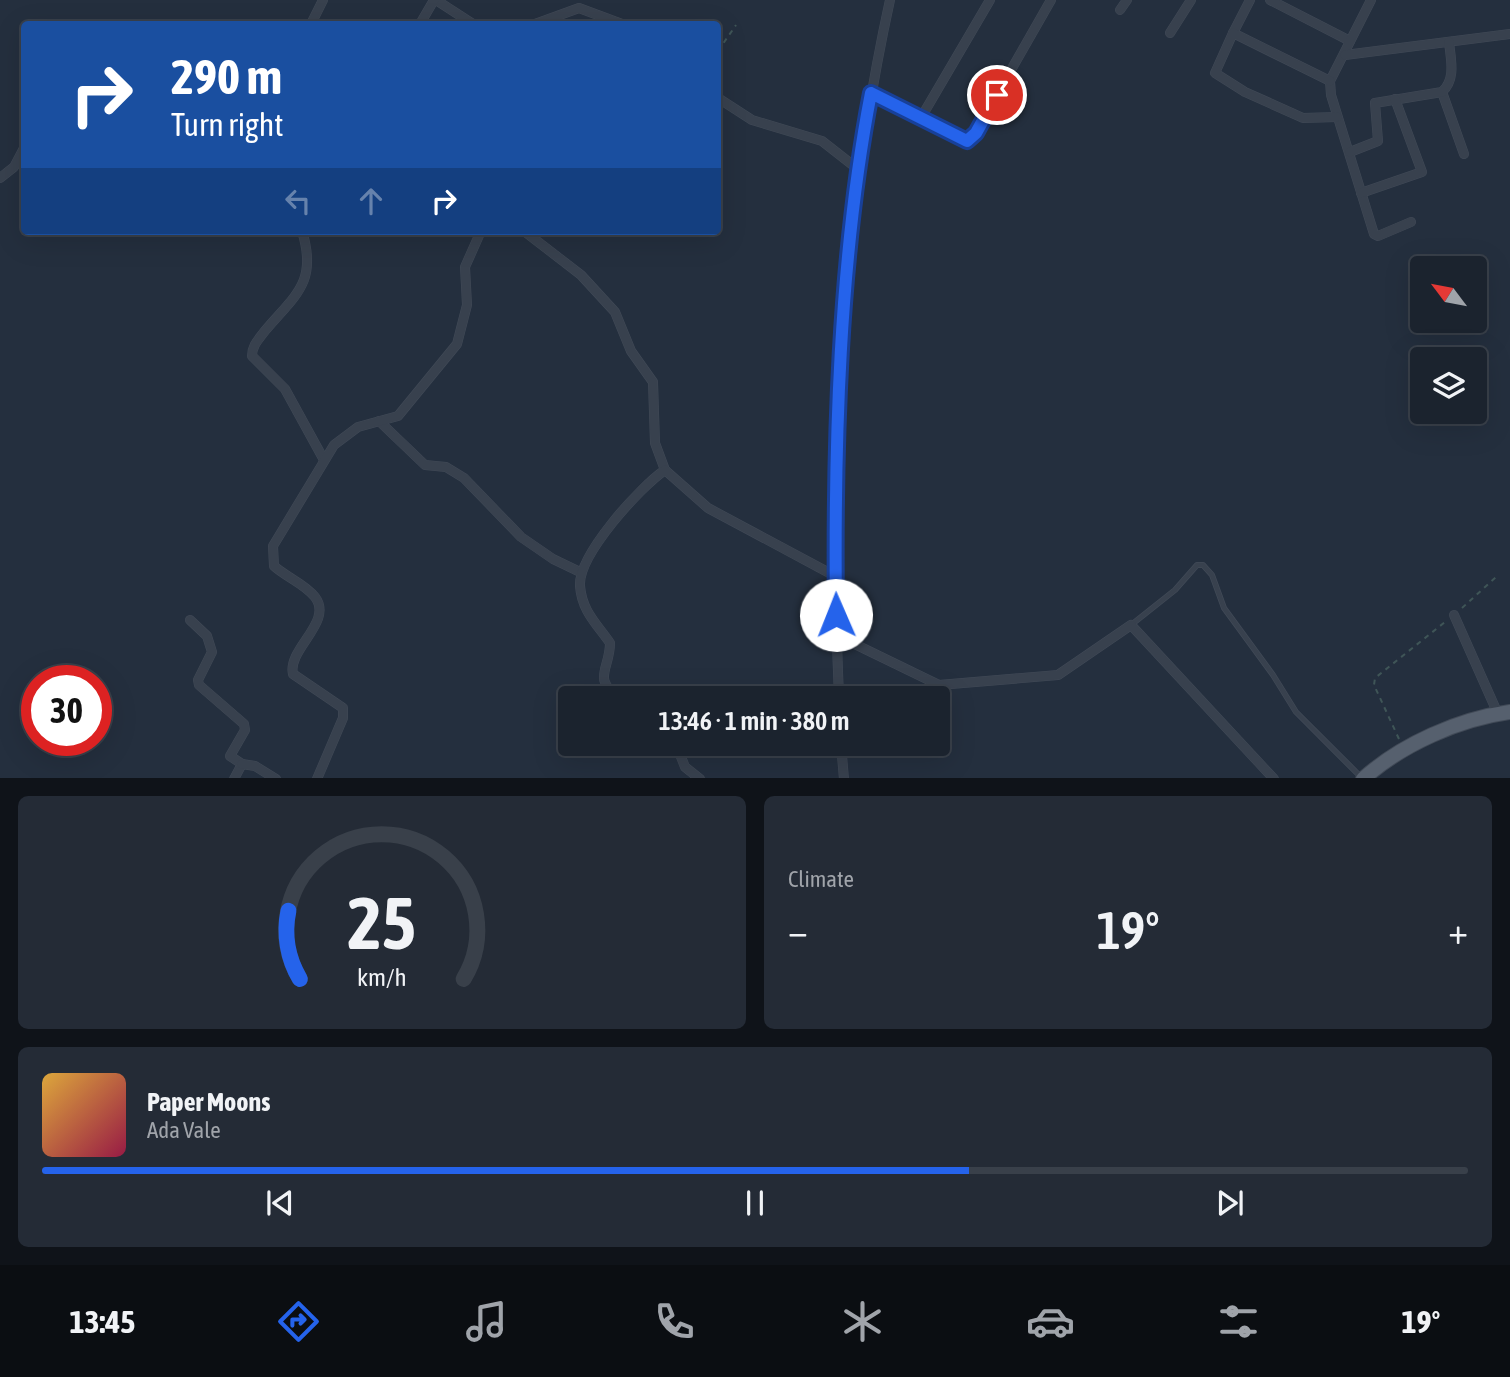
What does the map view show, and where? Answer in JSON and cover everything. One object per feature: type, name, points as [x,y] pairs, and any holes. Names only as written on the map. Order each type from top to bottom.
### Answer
[{"type":"main road","points":[[1364,778],[1404,749],[1469,722],[1504,713]]},
{"type":"street","points":[[312,21],[323,0]]},
{"type":"street","points":[[422,21],[435,0],[468,21]]},
{"type":"street","points":[[838,686],[835,576],[843,343],[859,170],[890,0]]},
{"type":"street","points":[[922,116],[990,0]]},
{"type":"street","points":[[871,93],[922,116],[967,141],[971,140],[1051,0]]},
{"type":"street","points":[[1121,10],[1127,0]]},
{"type":"street","points":[[1170,33],[1191,0]]},
{"type":"street","points":[[1250,0],[1216,68],[1216,76],[1303,118],[1337,117]]},
{"type":"street","points":[[1270,0],[1350,41]]},
{"type":"street","points":[[1377,0],[1370,0],[1330,81],[1337,117],[1376,236],[1411,222]]},
{"type":"street","points":[[544,21],[579,9],[616,21]]},
{"type":"street","points":[[1233,33],[1330,81]]},
{"type":"street","points":[[1345,55],[1510,34]]},
{"type":"street","points":[[1350,152],[1378,141],[1373,105],[1380,100],[1441,92],[1451,80],[1449,43]]},
{"type":"street","points":[[1441,92],[1464,154]]},
{"type":"street","points":[[1361,193],[1422,172],[1395,99]]},
{"type":"street","points":[[721,100],[752,120],[822,141],[859,170]]},
{"type":"street","points":[[0,178],[14,167],[21,154]]},
{"type":"street","points":[[303,235],[310,261],[306,280],[258,340],[252,356],[285,389],[324,460]]},
{"type":"street","points":[[317,778],[343,718],[343,708],[293,674],[293,662],[315,623],[318,604],[314,596],[274,566],[273,546],[334,445],[358,427],[398,416],[461,335],[467,306],[465,267],[479,235]]},
{"type":"street","points":[[529,235],[581,275],[615,312],[631,351],[653,382],[652,417],[655,443],[665,470],[672,473],[708,508],[835,576]]},
{"type":"street","points":[[379,421],[425,465],[446,467],[464,478],[522,537],[553,559],[580,572]]},
{"type":"street","points":[[606,686],[604,681],[610,643],[586,611],[580,592],[580,572],[591,551],[634,500],[665,470]]},
{"type":"street","points":[[1454,615],[1504,713]]},
{"type":"street","points":[[190,620],[207,636],[212,652],[198,680],[199,685],[244,724],[245,730],[230,756],[242,764],[255,766],[274,778]]},
{"type":"street","points":[[836,635],[939,685],[1058,675],[1131,625],[1272,778]]},
{"type":"street","points":[[680,756],[681,761],[699,778]]},
{"type":"street","points":[[842,756],[844,778]]},
{"type":"street","points":[[235,778],[242,764]]},
{"type":"lane","points":[[1131,625],[1175,590],[1197,565],[1203,565],[1212,575],[1224,608],[1296,712],[1362,778]]},
{"type":"path","points":[[721,47],[736,25]]},
{"type":"path","points":[[1404,749],[1374,685],[1376,678],[1496,578]]},
{"type":"route","points":[[836,615],[836,529],[843,331],[855,201],[871,93],[922,116],[967,141],[976,133],[997,95]]}]
